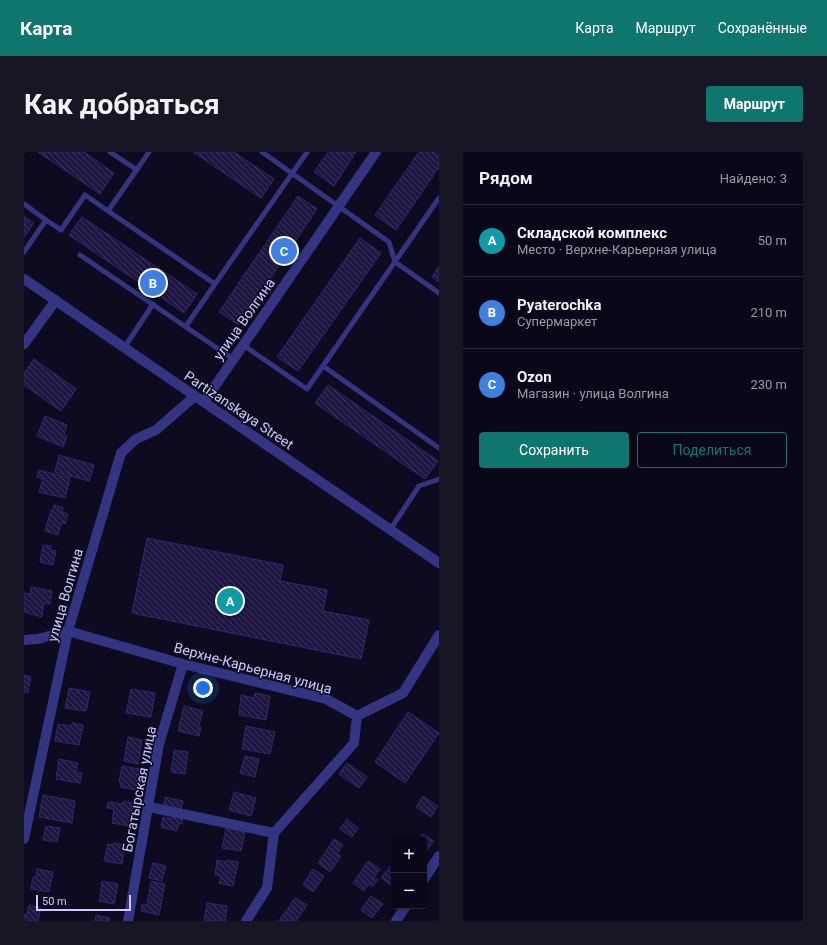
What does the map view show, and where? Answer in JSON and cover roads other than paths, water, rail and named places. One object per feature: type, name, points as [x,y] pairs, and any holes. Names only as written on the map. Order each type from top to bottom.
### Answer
[{"type":"street","name":"улица Волгина","points":[[204,402],[376,152]]},
{"type":"street","name":"Partizanskaya Street","points":[[24,279],[439,563]]},
{"type":"street","points":[[24,344],[56,300]]},
{"type":"street","name":"улица Волгина","points":[[24,839],[68,631],[121,453],[136,439],[156,430],[195,396]]},
{"type":"street","points":[[24,640],[38,639],[68,631]]},
{"type":"street","name":"Верхне-Карьерная улица","points":[[68,631],[183,664],[326,699],[358,716]]},
{"type":"street","points":[[246,921],[267,888],[274,833],[354,743],[358,716],[403,693],[439,635]]},
{"type":"street","name":"Богатырская улица","points":[[128,921],[159,744],[183,664]]},
{"type":"street","points":[[149,807],[274,833]]},
{"type":"street","points":[[427,874],[439,856]]},
{"type":"street","points":[[396,921],[404,909]]},
{"type":"lane","points":[[110,152],[137,170]]},
{"type":"lane","points":[[108,211],[149,152]]},
{"type":"lane","points":[[262,152],[388,242],[395,262],[439,293]]},
{"type":"lane","points":[[186,326],[307,152]]},
{"type":"lane","points":[[24,204],[61,230],[85,195],[215,284]]},
{"type":"lane","points":[[243,345],[307,389],[439,198]]},
{"type":"lane","points":[[24,252],[46,220]]},
{"type":"lane","points":[[80,255],[234,359]]},
{"type":"lane","points":[[124,348],[153,304]]},
{"type":"lane","points":[[323,366],[439,448]]},
{"type":"lane","points":[[390,530],[419,486],[439,479]]},
{"type":"place","name":"Ozon","points":[[284,251]]},
{"type":"place","name":"Pyaterochka","points":[[153,283]]},
{"type":"place","name":"Складской комплекс","points":[[230,601]]}]
